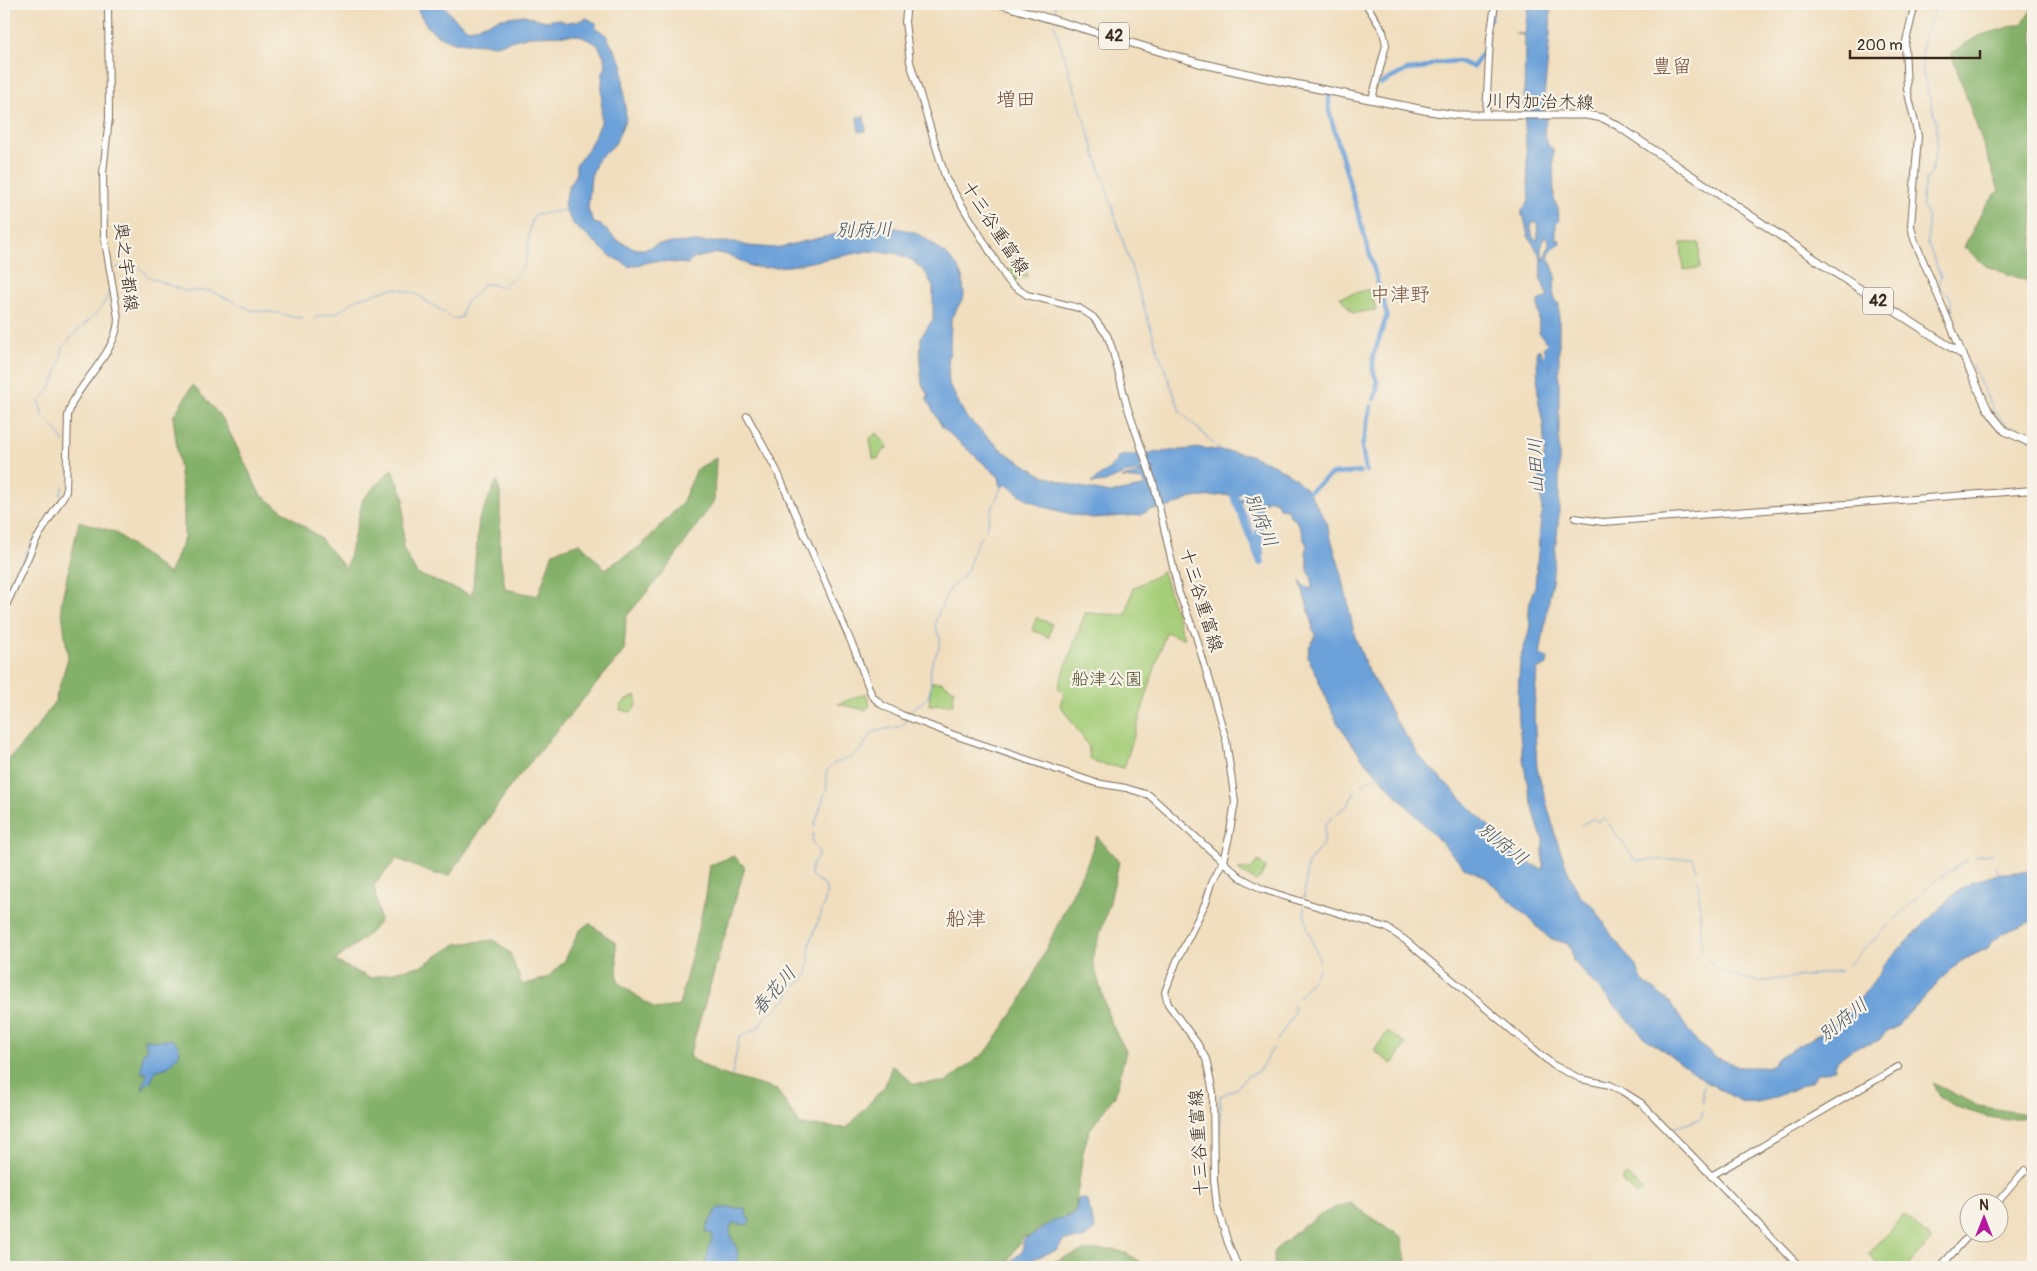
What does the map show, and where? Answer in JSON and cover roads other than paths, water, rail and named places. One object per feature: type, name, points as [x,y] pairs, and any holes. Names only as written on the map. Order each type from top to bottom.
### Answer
[{"type":"main road","name":"川内加治木線","points":[[1000,4],[1199,63],[1248,75],[1456,115],[1566,114],[1595,117],[1618,126],[1846,280],[1963,355]]},
{"type":"main road","points":[[1963,355],[1987,408],[1995,419],[2005,431],[2033,444]]},
{"type":"street","name":"奥之宇都線","points":[[4,610],[35,542],[66,492],[68,415],[72,402],[114,340],[117,332],[118,318],[104,235],[103,173],[109,127],[108,4]]},
{"type":"street","name":"十三谷重富線","points":[[907,4],[905,22],[910,62],[946,179],[987,249],[1012,285],[1027,295],[1079,308],[1093,317],[1102,327],[1112,348],[1127,406],[1161,514],[1180,593],[1196,636],[1226,740],[1234,802],[1222,861],[1212,882],[1206,902],[1165,992],[1168,1004],[1197,1043],[1206,1059],[1213,1094],[1214,1180],[1217,1207],[1228,1243],[1238,1267]]},
{"type":"street","points":[[1366,4],[1382,31],[1386,45],[1372,99]]},
{"type":"street","points":[[1486,115],[1490,38],[1495,4]]},
{"type":"street","points":[[1915,4],[1905,50],[1908,89],[1918,136],[1912,226],[1914,240],[1963,355]]},
{"type":"street","points":[[747,416],[777,471],[855,651],[872,696],[882,705],[902,715],[954,735],[1096,783],[1149,795],[1240,877],[1262,889],[1369,921],[1396,934],[1553,1065],[1581,1079],[1622,1091],[1640,1103],[1800,1267]]},
{"type":"street","points":[[1575,518],[1603,522],[2033,490]]},
{"type":"street","points":[[1711,1176],[1898,1067]]},
{"type":"street","points":[[2005,1194],[2025,1170]]},
{"type":"street","points":[[1940,1267],[1961,1244]]},
{"type":"water","points":[[414,4],[443,4],[451,15],[468,29],[502,18],[524,15],[546,21],[558,19],[568,23],[587,18],[597,24],[595,27],[605,34],[622,63],[626,118],[615,144],[598,159],[591,176],[588,209],[594,223],[601,225],[618,241],[637,249],[646,249],[658,244],[687,242],[735,242],[748,246],[776,248],[871,226],[897,228],[914,232],[926,239],[947,255],[958,267],[963,280],[964,297],[951,318],[950,353],[948,357],[949,384],[966,417],[1003,451],[1040,474],[1071,485],[1110,493],[1147,486],[1142,480],[1122,478],[1156,469],[1124,474],[1105,482],[1090,484],[1117,462],[1117,458],[1120,456],[1201,448],[1247,454],[1275,465],[1295,478],[1308,491],[1325,519],[1342,575],[1355,637],[1366,665],[1396,721],[1421,758],[1518,855],[1543,869],[1543,838],[1529,792],[1519,728],[1518,685],[1521,659],[1530,624],[1529,606],[1535,587],[1542,517],[1540,471],[1545,452],[1543,424],[1538,398],[1537,350],[1541,350],[1548,390],[1550,364],[1543,348],[1548,344],[1539,333],[1538,301],[1548,297],[1540,277],[1542,268],[1540,255],[1528,236],[1524,217],[1522,216],[1522,210],[1529,201],[1524,107],[1525,35],[1515,34],[1525,34],[1528,4],[1551,4],[1543,108],[1547,117],[1544,132],[1548,145],[1553,149],[1554,200],[1558,208],[1559,221],[1556,223],[1556,239],[1560,240],[1560,244],[1549,253],[1556,276],[1554,298],[1559,304],[1559,515],[1552,582],[1540,655],[1548,658],[1547,665],[1537,670],[1534,713],[1537,768],[1557,841],[1570,876],[1580,896],[1594,907],[1614,939],[1637,967],[1642,981],[1670,1002],[1698,1043],[1715,1057],[1742,1067],[1769,1067],[1779,1057],[1830,1028],[1857,1003],[1881,971],[1882,966],[1955,893],[1970,883],[2001,873],[2033,871],[2033,921],[2003,933],[1992,941],[1988,948],[1961,961],[1941,979],[1894,1029],[1887,1031],[1877,1041],[1849,1051],[1834,1064],[1835,1069],[1826,1073],[1817,1073],[1812,1081],[1771,1099],[1757,1102],[1740,1101],[1705,1081],[1647,1040],[1573,961],[1568,944],[1549,938],[1485,877],[1465,868],[1362,758],[1337,722],[1308,657],[1309,647],[1315,638],[1315,633],[1312,630],[1313,625],[1300,581],[1311,589],[1312,581],[1308,571],[1308,559],[1305,552],[1307,546],[1298,524],[1290,516],[1288,509],[1279,508],[1277,502],[1268,499],[1266,503],[1261,499],[1242,502],[1235,500],[1250,497],[1251,494],[1249,493],[1192,498],[1170,507],[1149,510],[1141,515],[1093,518],[1041,506],[1022,496],[1006,484],[1001,488],[999,477],[942,427],[926,398],[929,397],[922,384],[920,365],[921,337],[933,319],[933,287],[926,273],[912,260],[895,253],[868,251],[790,266],[762,268],[750,266],[731,256],[719,253],[694,258],[688,264],[654,261],[628,267],[612,257],[574,225],[566,212],[564,204],[569,186],[576,174],[576,165],[588,149],[601,123],[602,82],[603,72],[606,67],[605,58],[597,44],[578,35],[529,36],[496,45],[454,42],[437,35],[427,26]],"holes":[[[1532,222],[1537,222],[1538,241],[1533,237]],[[1545,236],[1548,238],[1549,244],[1544,261],[1541,249]]]},
{"type":"water","points":[[864,116],[866,131],[859,132],[857,117]]},
{"type":"water","points":[[144,1038],[154,1041],[171,1039],[178,1045],[180,1053],[168,1067],[155,1071],[151,1082],[146,1084],[143,1090],[147,1073],[144,1072],[143,1074],[142,1069],[142,1054],[147,1050]]},
{"type":"water","points":[[1078,1199],[1087,1200],[1095,1230],[1083,1239],[1064,1240],[1057,1250],[1033,1259],[1028,1267],[1014,1267],[1012,1260],[1023,1251],[1024,1239],[1054,1221],[1073,1214]]},
{"type":"water","points":[[718,1208],[745,1208],[750,1221],[747,1225],[733,1223],[730,1230],[737,1250],[737,1267],[704,1267],[713,1234],[706,1232],[707,1226]]},
{"type":"waterway","points":[[1055,4],[1055,14]]},
{"type":"waterway","points":[[1490,20],[1492,4]]},
{"type":"waterway","points":[[1938,4],[1924,36],[1922,48],[1922,70],[1937,124],[1937,148],[1930,176],[1926,180],[1922,195],[1923,206],[1928,219],[1928,244],[1941,277],[1939,282],[1940,289],[1950,296],[1954,323],[1965,353]]},
{"type":"waterway","points":[[1054,24],[1156,345],[1180,411],[1219,449]]},
{"type":"waterway","points":[[1380,84],[1407,70],[1420,69],[1436,63],[1458,61],[1473,67],[1486,48],[1487,37]]},
{"type":"waterway","points":[[1333,94],[1329,94],[1329,111],[1387,315],[1373,357],[1373,370],[1377,381],[1377,391],[1374,399]]},
{"type":"waterway","points":[[314,319],[318,316],[337,313],[356,299],[395,288],[416,294],[454,319],[462,317],[464,306],[477,293],[482,284],[492,284],[501,288],[518,274],[526,259],[534,215],[565,210]]},
{"type":"waterway","points":[[117,268],[130,263],[136,264],[149,277],[185,291],[211,291],[251,310],[303,318]]},
{"type":"waterway","points":[[43,397],[54,380],[62,350],[71,338],[97,313],[107,298],[110,289]]},
{"type":"waterway","name":"山田川","points":[[1549,399],[1545,366],[1550,346]]},
{"type":"waterway","points":[[1973,366],[1989,401],[1999,417],[2012,430],[2033,440]]},
{"type":"waterway","points":[[39,400],[43,417],[57,431],[64,443]]},
{"type":"waterway","points":[[1366,471],[1362,447],[1371,406]]},
{"type":"waterway","points":[[1307,497],[1307,493],[1332,474],[1360,472]]},
{"type":"waterway","points":[[60,495],[63,487]]},
{"type":"waterway","name":"春花川","points":[[986,529],[1001,488]]},
{"type":"waterway","name":"別府川","points":[[1228,488],[1231,488],[1261,562]]},
{"type":"waterway","name":"別府川","points":[[1257,489],[1260,555]]},
{"type":"waterway","points":[[1243,494],[1261,562]]},
{"type":"waterway","points":[[4,596],[36,535]]},
{"type":"waterway","name":"春花川","points":[[908,716],[913,708],[929,695],[932,664],[940,643],[935,624],[949,589],[967,570],[974,549],[982,535]]},
{"type":"waterway","name":"春花川","points":[[814,827],[827,787],[826,773],[829,768],[833,764],[851,757],[860,751],[872,733],[902,726],[907,720]]},
{"type":"waterway","points":[[1361,785],[1378,775]]},
{"type":"waterway","points":[[1304,898],[1307,868],[1309,862],[1324,843],[1325,825],[1348,805],[1355,790]]},
{"type":"waterway","points":[[1581,826],[1593,818],[1597,822],[1604,818],[1636,861],[1693,858],[1697,871]]},
{"type":"waterway","name":"春花川","points":[[732,1075],[739,1038],[759,1027],[763,1020],[788,998],[791,989],[808,974],[810,943],[826,897],[826,887],[811,875],[811,868],[819,852],[812,843],[813,834]]},
{"type":"waterway","points":[[1975,857],[1993,853]]},
{"type":"waterway","points":[[1848,965],[1934,881],[1968,860]]},
{"type":"waterway","points":[[1996,865],[1998,874]]},
{"type":"waterway","points":[[1698,879],[1702,950]]},
{"type":"waterway","points":[[1304,907],[1307,926],[1320,961]]},
{"type":"waterway","points":[[1707,959],[1720,971],[1758,982],[1841,971]]},
{"type":"waterway","points":[[1299,997],[1316,975],[1319,968]]},
{"type":"waterway","points":[[1277,1041],[1294,1013],[1294,1005]]},
{"type":"waterway","points":[[1220,1133],[1220,1096],[1236,1089],[1246,1077],[1259,1071],[1273,1048]]},
{"type":"waterway","points":[[1703,1103],[1702,1093],[1705,1081]]},
{"type":"waterway","points":[[1671,1128],[1701,1118],[1703,1111]]},
{"type":"district","name":"豊留","points":[[1672,66]]},
{"type":"district","name":"増田","points":[[1016,99]]},
{"type":"district","name":"中津野","points":[[1400,294]]},
{"type":"district","name":"船津","points":[[966,918]]},
{"type":"park label","name":"船津公園","points":[[1107,679]]}]
